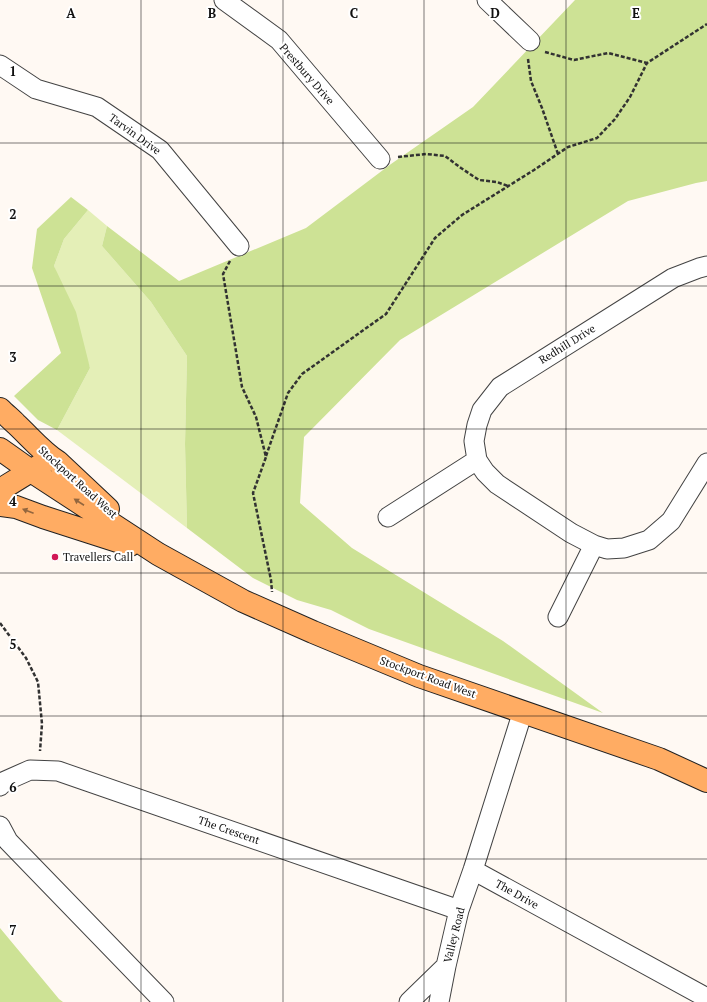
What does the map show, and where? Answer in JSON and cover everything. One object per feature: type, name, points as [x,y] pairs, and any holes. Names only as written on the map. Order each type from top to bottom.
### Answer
[{"type":"main road","name":"Stockport Road West","points":[[0,409],[35,443],[58,462],[158,554]]},
{"type":"main road","points":[[4,458],[35,443]]},
{"type":"main road","name":"Stockport Road West","points":[[4,458],[31,471],[158,554],[243,601],[313,632],[420,676],[659,759],[707,781]]},
{"type":"main road","points":[[0,490],[52,458]]},
{"type":"main road","name":"Stockport Road West","points":[[0,505],[16,507],[158,554]]},
{"type":"street","name":"Prestbury Drive","points":[[224,0],[279,40],[380,159]]},
{"type":"street","points":[[487,0],[533,43]]},
{"type":"street","name":"Tarvin Drive","points":[[0,65],[36,89],[97,107],[160,150],[239,246]]},
{"type":"street","name":"Redhill Drive","points":[[707,266],[673,278],[500,387],[482,410],[476,425],[474,441],[477,460],[497,484],[571,533],[594,545],[607,549],[624,548],[649,540],[671,521],[707,463]]},
{"type":"street","points":[[388,517],[477,460]]},
{"type":"street","points":[[558,617],[594,545]]},
{"type":"street","points":[[473,870],[523,711]]},
{"type":"street","name":"The Crescent","points":[[0,786],[3,782],[30,770],[58,771],[458,910]]},
{"type":"street","points":[[0,826],[8,841],[164,1002]]},
{"type":"street","name":"Valley Road","points":[[439,1002],[458,910],[473,870]]},
{"type":"street","name":"The Drive","points":[[473,870],[707,998]]},
{"type":"street","points":[[409,1002],[446,966]]},
{"type":"path","points":[[273,614],[271,580],[253,493],[288,393],[302,374],[386,314],[436,238],[462,215],[568,147],[597,138],[615,119],[630,97],[647,63],[707,24]]},
{"type":"path","points":[[558,154],[531,81],[528,56],[533,43],[546,52],[574,60],[608,53],[647,63]]},
{"type":"path","points":[[380,159],[426,154],[445,156],[479,180],[497,182],[508,186]]},
{"type":"path","points":[[239,246],[223,274],[242,387],[256,417],[266,456]]},
{"type":"path","points":[[0,623],[26,658],[38,682],[42,724],[39,770]]},
{"type":"green space","points":[[575,0],[707,0],[707,181],[628,201],[400,340],[304,437],[300,503],[352,548],[503,641],[603,713],[369,629],[331,610],[297,600],[253,578],[187,528],[185,444],[187,356],[151,302],[102,246],[107,226],[179,281],[306,228],[391,164],[473,107]]},
{"type":"green space","points":[[71,197],[88,210],[64,239],[54,266],[76,312],[90,368],[57,430],[38,420],[14,396],[61,353],[32,268],[37,229]]},
{"type":"green space","points":[[88,210],[107,226],[102,246],[151,302],[187,356],[185,444],[187,528],[57,430],[90,368],[54,266],[64,239]]},
{"type":"green space","points":[[0,928],[59,999],[63,1002],[0,1002]]},
{"type":"place","name":"Travellers Call","points":[[55,557]]}]
